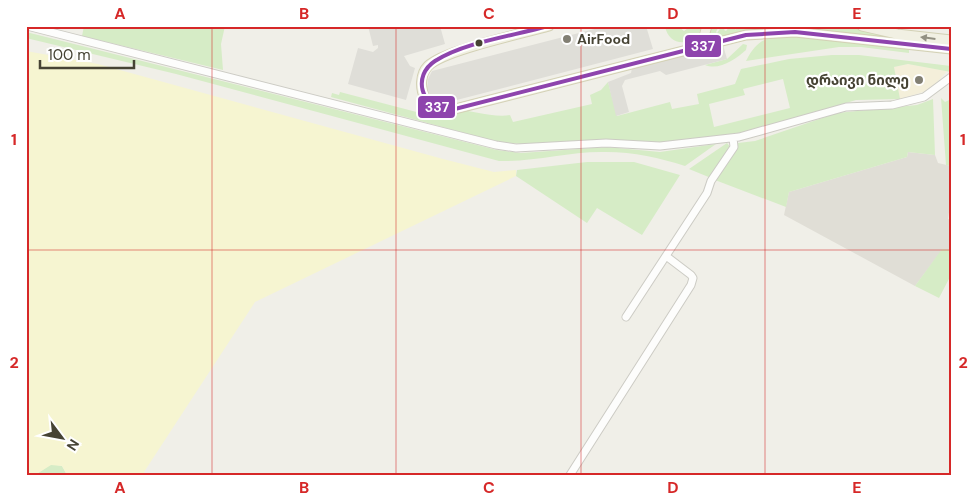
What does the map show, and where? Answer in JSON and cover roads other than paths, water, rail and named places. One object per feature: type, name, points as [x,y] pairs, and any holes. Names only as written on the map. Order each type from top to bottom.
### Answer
[{"type":"main road","points":[[549,26],[470,48],[431,63],[423,74],[422,85],[426,101],[438,110],[447,111],[746,35],[795,32],[951,49]]},
{"type":"main road","points":[[694,47],[704,36],[707,26]]},
{"type":"main road","points":[[862,26],[898,34],[951,40]]},
{"type":"street","points":[[27,26],[496,145],[516,148],[606,143],[660,146],[733,138],[761,132],[846,107],[892,105],[924,97],[951,76]]},
{"type":"street","points":[[626,317],[707,193],[711,181],[733,150],[733,138]]},
{"type":"street","points":[[570,475],[691,285],[693,278],[691,275],[666,256]]},
{"type":"place","name":"AirFood","points":[[567,39]]},
{"type":"place","name":"დრაივი ნილე","points":[[919,80]]}]
